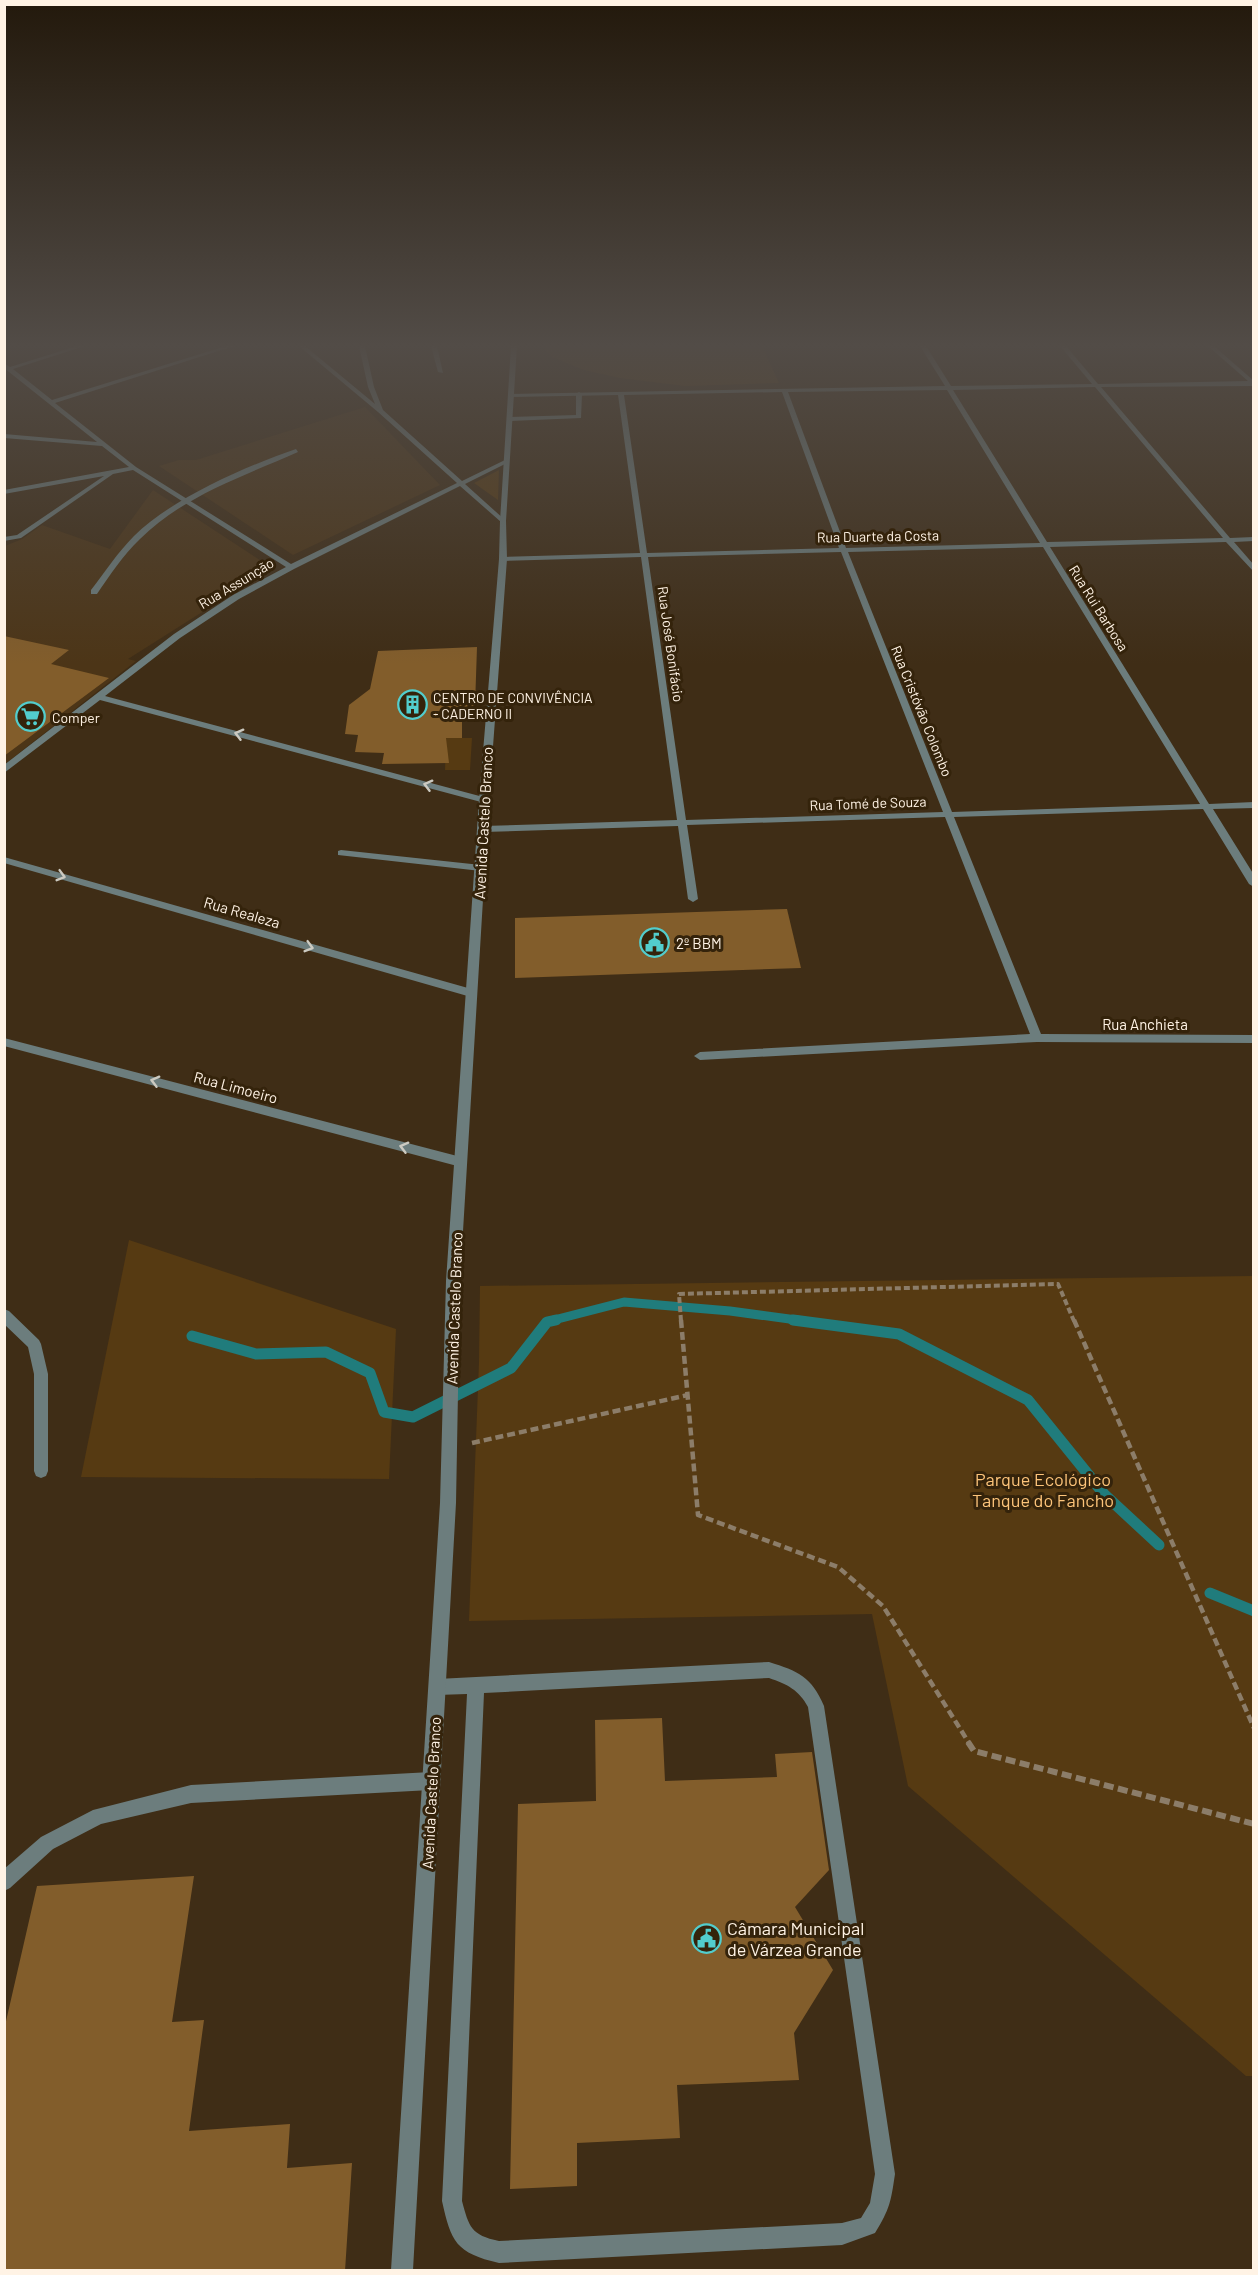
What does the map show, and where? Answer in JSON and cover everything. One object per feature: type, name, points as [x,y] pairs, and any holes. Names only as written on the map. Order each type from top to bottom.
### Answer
[{"type":"street","points":[[112,452],[291,567]]},
{"type":"street","points":[[94,592],[131,544],[146,529],[186,500],[293,452]]},
{"type":"street","points":[[425,452],[503,522]]},
{"type":"street","name":"Avenida Castelo Branco","points":[[402,2271],[437,1687],[449,1448],[453,1281],[484,800],[503,559],[508,452]]},
{"type":"street","name":"Rua José Bonifácio","points":[[630,452],[693,899]]},
{"type":"street","name":"Rua Cristóvão Colombo","points":[[807,452],[843,549],[1037,1038]]},
{"type":"street","name":"Rua Rui Barbosa","points":[[988,452],[1254,884]]},
{"type":"street","points":[[1153,452],[1254,570]]},
{"type":"street","name":"Rua Assunção","points":[[4,770],[177,636],[236,597],[291,567],[507,461]]},
{"type":"street","points":[[4,492],[134,468]]},
{"type":"street","points":[[4,539],[19,537],[114,472]]},
{"type":"street","name":"Rua Duarte da Costa","points":[[503,559],[1254,539]]},
{"type":"street","points":[[99,697],[484,800]]},
{"type":"street","name":"Rua Tomé de Souza","points":[[483,829],[1254,805]]},
{"type":"street","points":[[340,853],[481,868]]},
{"type":"street","name":"Rua Realeza","points":[[4,860],[471,993]]},
{"type":"street","name":"Rua Anchieta","points":[[700,1056],[1037,1038],[1254,1039]]},
{"type":"street","name":"Rua Limoeiro","points":[[4,1042],[461,1162]]},
{"type":"street","points":[[4,1315],[34,1344],[41,1374],[41,1470]]},
{"type":"street","points":[[437,1687],[476,1684],[769,1670],[790,1677],[807,1688],[816,1706],[885,2174],[880,2206],[868,2226],[842,2234],[499,2252],[476,2247],[458,2229],[452,2201],[476,1684]]},
{"type":"street","points":[[4,1882],[47,1843],[99,1816],[191,1794],[431,1781]]},
{"type":"path","points":[[1254,1728],[1058,1284],[679,1293],[698,1515],[838,1567],[883,1606],[974,1751],[1254,1824]]},
{"type":"path","points":[[449,1448],[688,1395]]},
{"type":"shaded area","points":[[221,452],[408,452],[440,485],[293,555],[159,466],[179,460],[196,460]]},
{"type":"shaded area","points":[[153,490],[272,568],[128,659],[136,661],[5,764],[5,546],[22,539],[42,525],[110,549]]},
{"type":"green space","points":[[499,470],[498,500],[474,483]]},
{"type":"green space","points":[[446,738],[472,738],[470,770],[445,770]]},
{"type":"green space","points":[[129,1240],[396,1329],[389,1479],[81,1477]]},
{"type":"green space","name":"Parque Ecológico Tanque do Fancho","points":[[1253,1276],[1253,2076],[1246,2076],[908,1786],[872,1614],[469,1621],[480,1286]]},
{"type":"building","name":"Comper","points":[[4,636],[69,650],[51,664],[109,678],[4,756]]},
{"type":"building","name":"CENTRO DE CONVIVÊNCIA - CADERNO II","points":[[477,647],[475,706],[462,708],[462,738],[446,738],[449,763],[382,764],[384,753],[355,752],[358,735],[345,734],[349,705],[370,689],[378,651]]},
{"type":"building","name":"2º BBM","points":[[787,909],[801,968],[515,978],[515,918]]},
{"type":"building","name":"Câmara Municipal de Várzea Grande","points":[[662,1718],[665,1781],[777,1777],[775,1754],[812,1752],[829,1870],[795,1907],[833,1970],[794,2033],[799,2080],[677,2085],[680,2138],[577,2143],[577,2186],[510,2189],[518,1804],[596,1801],[595,1720]]},
{"type":"building","points":[[194,1876],[172,2022],[204,2020],[189,2131],[290,2124],[287,2168],[352,2163],[345,2271],[4,2271],[4,2030],[37,1886]]},
{"type":"waterway","points":[[550,1321],[624,1302],[730,1311],[804,1321]]},
{"type":"waterway","points":[[192,1336],[256,1354],[326,1352],[370,1373],[384,1412],[413,1417],[511,1368],[547,1322],[556,1320]]},
{"type":"waterway","points":[[793,1320],[899,1334],[1028,1400],[1104,1494],[1159,1545]]},
{"type":"waterway","points":[[1210,1593],[1254,1611]]},
{"type":"place","name":"CENTRO DE CONVIVÊNCIA - CADERNO II","points":[[412,705]]},
{"type":"place","name":"Comper","points":[[31,717]]},
{"type":"place","name":"2º BBM","points":[[655,943]]},
{"type":"place","name":"Câmara Municipal de Várzea Grande","points":[[706,1938]]}]
